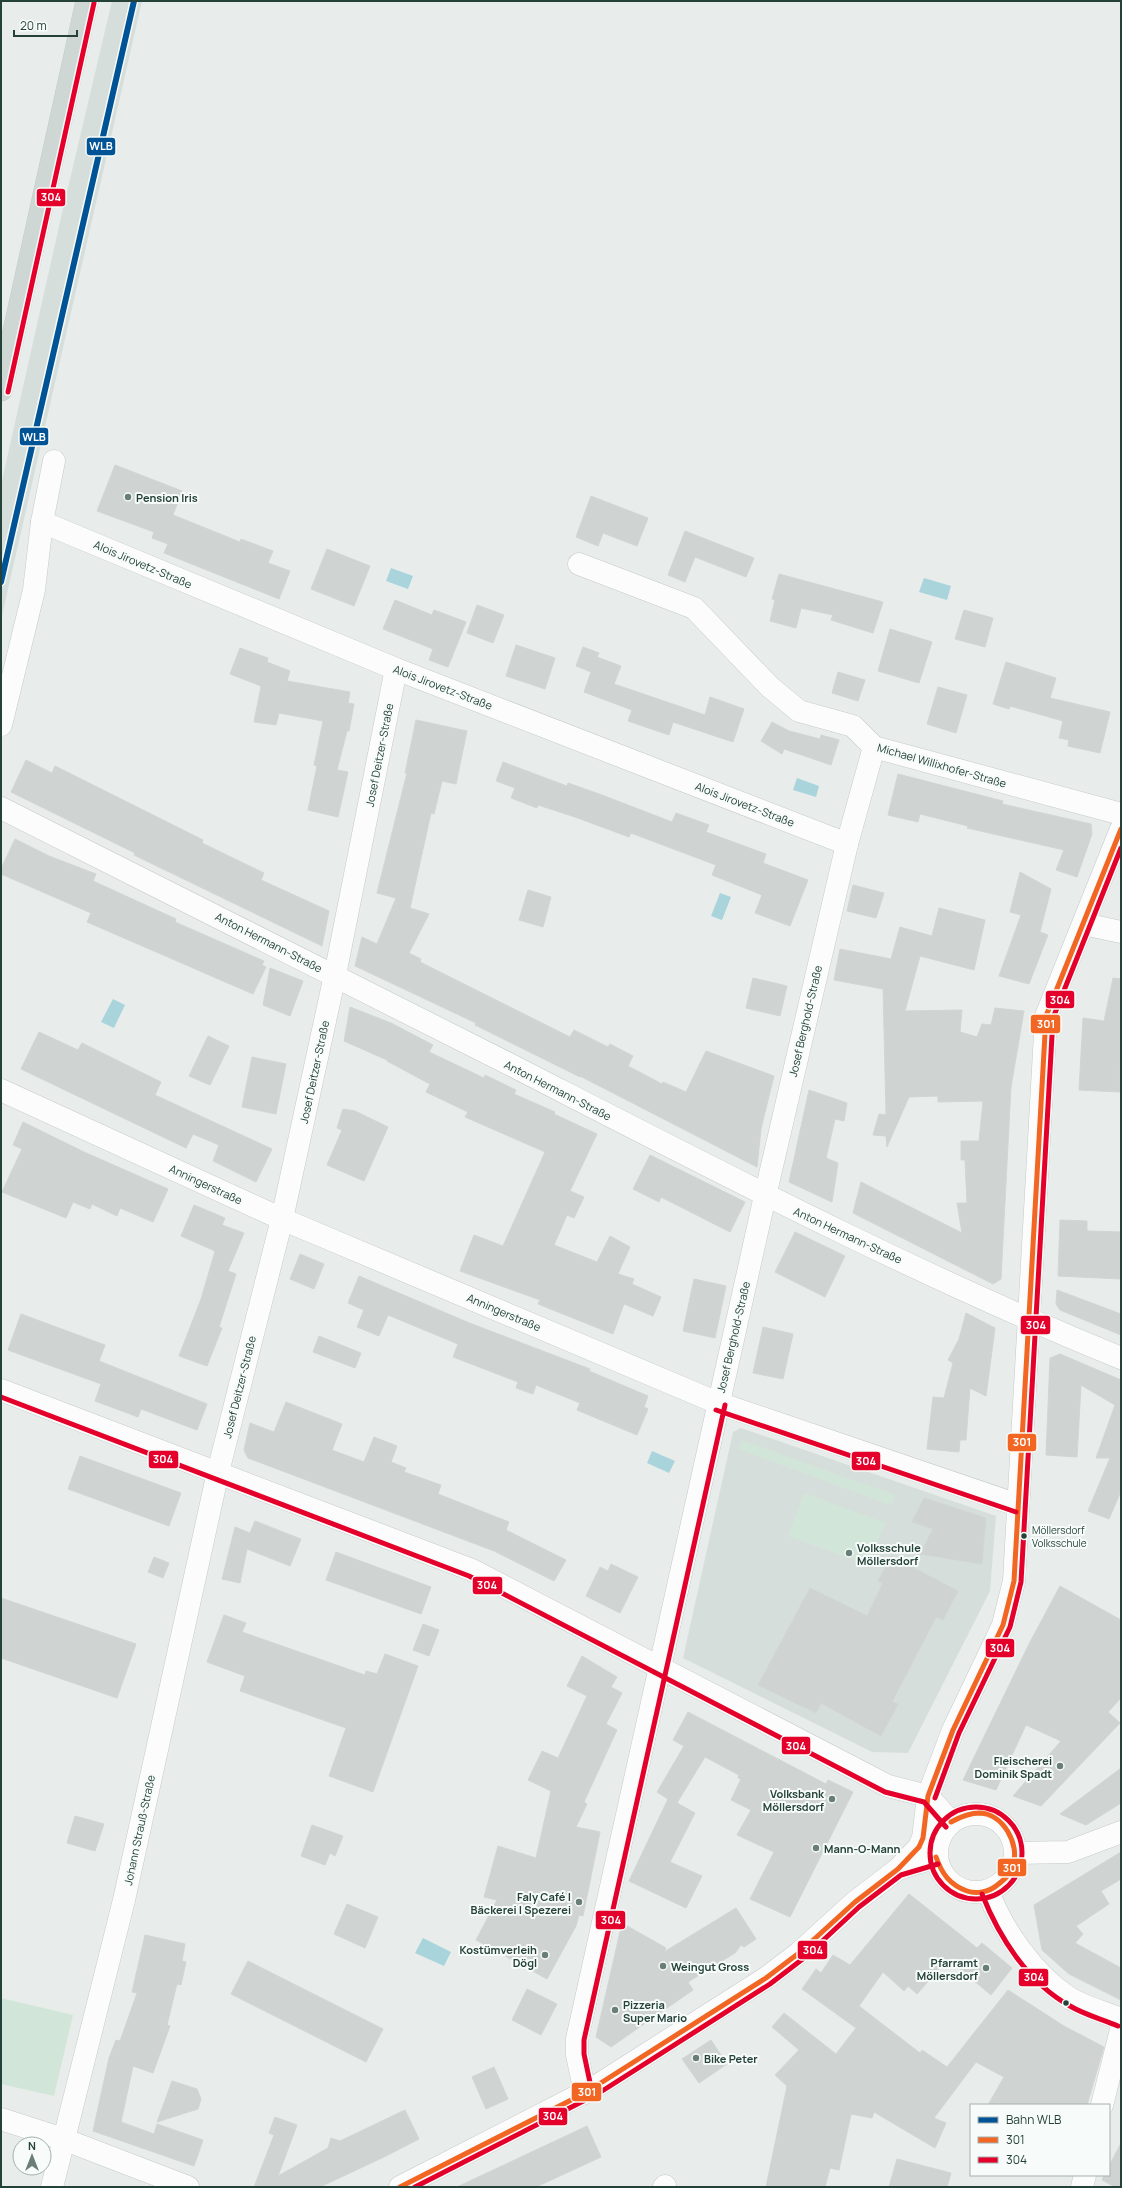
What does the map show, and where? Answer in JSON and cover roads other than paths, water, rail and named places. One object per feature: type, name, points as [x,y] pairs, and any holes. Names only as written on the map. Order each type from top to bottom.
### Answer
[{"type":"main road","points":[[1,390],[87,1]]},
{"type":"street","points":[[1,725],[34,590],[42,522],[54,461]]},
{"type":"street","name":"Alois Jirovetz-Straße","points":[[42,522],[396,669],[847,844]]},
{"type":"street","name":"Michael Willixhofer-Straße","points":[[579,564],[694,608],[770,687],[799,711],[853,726],[874,747],[1121,814]]},
{"type":"street","name":"Josef Deitzer-Straße","points":[[218,1472],[282,1219],[335,975],[396,669]]},
{"type":"street","name":"Josef Berghold-Straße","points":[[585,2093],[578,2055],[578,2039],[765,1196],[847,844],[874,747]]},
{"type":"street","name":"Anton Hermann-Straße","points":[[1,808],[335,975],[765,1196],[1028,1320],[1121,1358]]},
{"type":"street","points":[[400,2187],[585,2093],[766,1978],[799,1953],[855,1902],[898,1869],[919,1847],[923,1838],[928,1796],[953,1730],[1003,1625],[1014,1581],[1046,1016],[1121,829]]},
{"type":"street","points":[[1084,924],[1121,932]]},
{"type":"street","name":"Anningerstraße","points":[[1,1090],[282,1219],[718,1403],[1018,1505]]},
{"type":"street","points":[[1,1390],[472,1570],[888,1786],[928,1796],[951,1822]]},
{"type":"street","name":"Johann Strauß-Straße","points":[[52,2187],[124,1900],[218,1472]]},
{"type":"street","points":[[982,1814],[1001,1822],[1012,1836],[1016,1853],[1013,1868],[1002,1884],[988,1891],[971,1893],[952,1885],[941,1872],[936,1857],[939,1839],[951,1822],[965,1815],[982,1814]]},
{"type":"street","points":[[1016,1853],[1068,1852],[1121,1832]]},
{"type":"street","points":[[898,1869],[936,1857]]},
{"type":"street","points":[[988,1891],[996,1912],[1034,1968],[1068,1997],[1121,2019]]},
{"type":"street","points":[[1102,2104],[1121,2030]]},
{"type":"street","points":[[1,2119],[64,2139],[188,2187]]},
{"type":"street","points":[[1082,2187],[1085,2176]]},
{"type":"water","points":[[391,568],[413,576],[408,589],[386,581]]},
{"type":"water","points":[[924,578],[951,586],[947,600],[919,592]]},
{"type":"water","points":[[797,778],[819,786],[816,797],[793,790]]},
{"type":"water","points":[[720,893],[731,897],[722,920],[711,916]]},
{"type":"water","points":[[113,999],[125,1005],[114,1028],[101,1022]]},
{"type":"water","points":[[652,1451],[675,1461],[669,1473],[647,1463]]},
{"type":"water","points":[[423,1938],[451,1952],[444,1966],[415,1953]]},
{"type":"rail line","name":"WLB","points":[[1,582],[134,1]]},
{"type":"place","name":"Pension Iris","points":[[128,497]]},
{"type":"place","name":"Möllersdorf Volksschule","points":[[1024,1536]]},
{"type":"place","name":"Volksschule Möllersdorf","points":[[849,1553]]},
{"type":"place","name":"Fleischerei Dominik Spadt","points":[[1060,1766]]},
{"type":"place","name":"Volksbank Möllersdorf","points":[[832,1799]]},
{"type":"place","name":"Mann-O-Mann","points":[[816,1848]]},
{"type":"place","name":"Faly Café | Bäckerei | Spezerei","points":[[579,1902]]},
{"type":"place","name":"Kostümverleih Dögl","points":[[545,1955]]},
{"type":"place","name":"Weingut Gross","points":[[663,1966]]},
{"type":"place","name":"Pfarramt Möllersdorf","points":[[986,1968]]},
{"type":"place","name":"Pizzeria Super Mario","points":[[615,2010]]},
{"type":"place","name":"Bike Peter","points":[[696,2058]]}]
